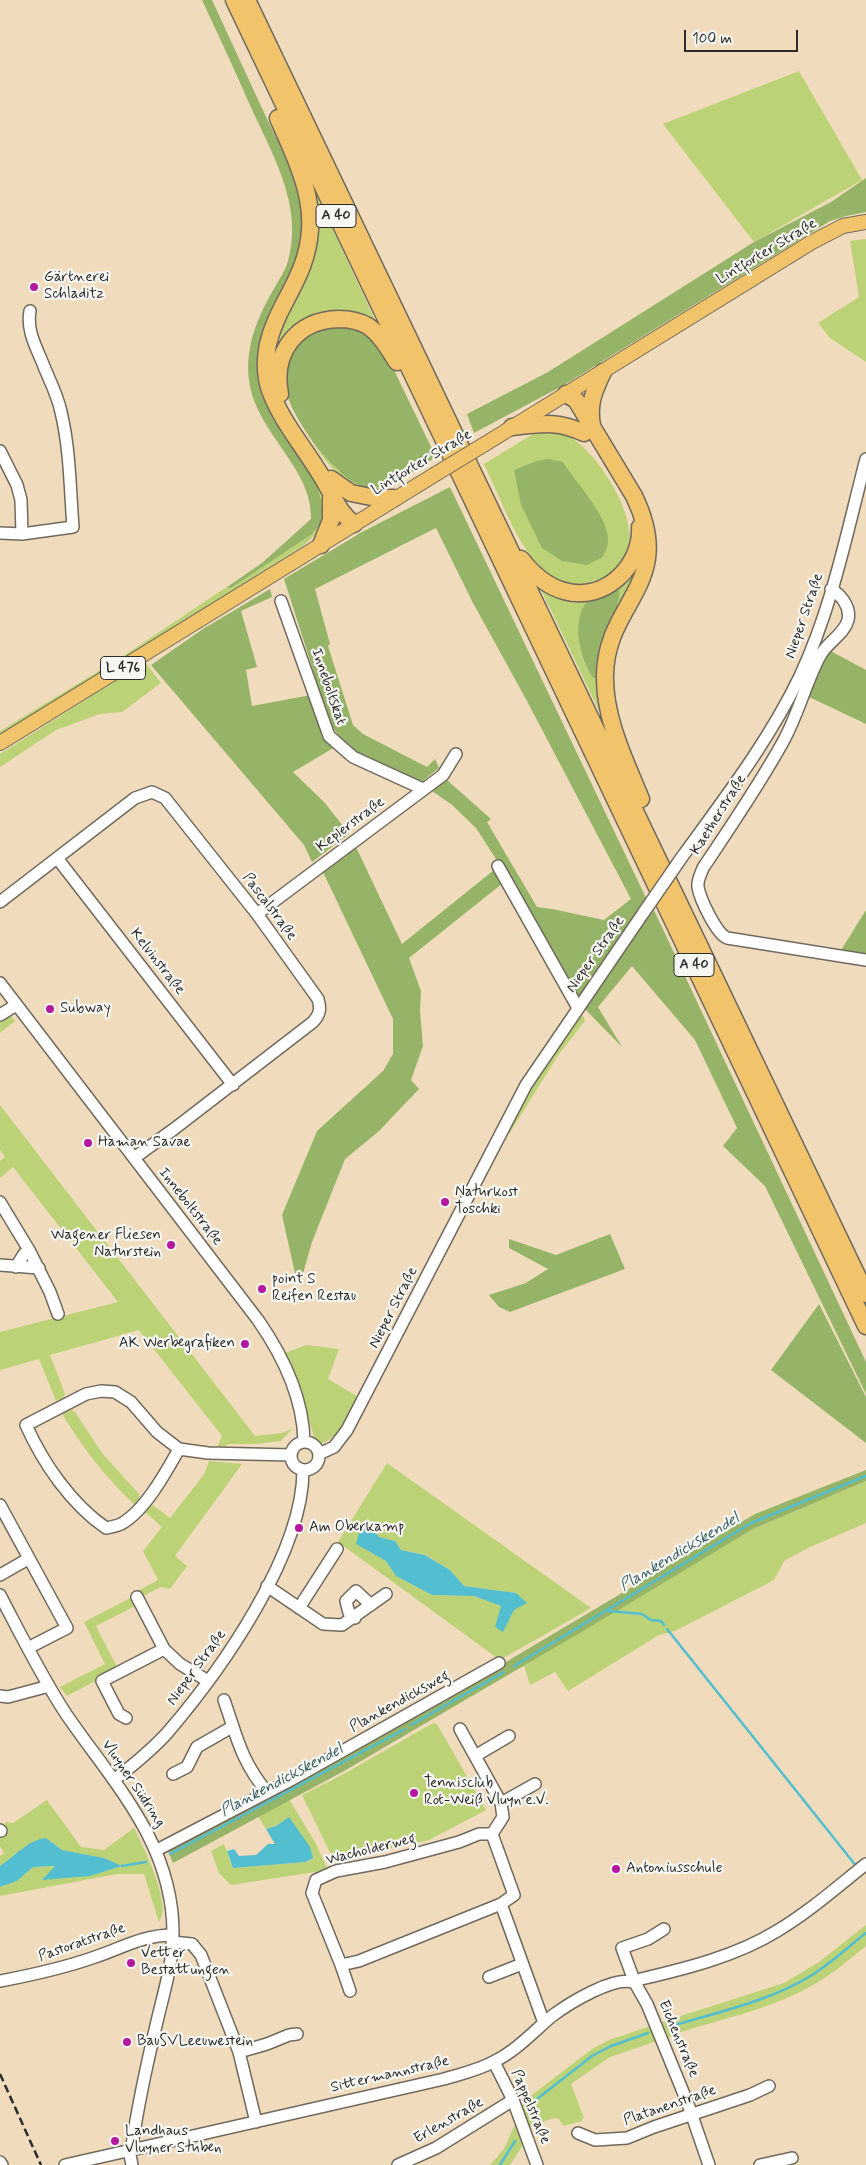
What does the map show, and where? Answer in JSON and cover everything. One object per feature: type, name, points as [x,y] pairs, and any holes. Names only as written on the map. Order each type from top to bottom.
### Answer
[{"type":"highway","points":[[230,0],[232,10],[305,186],[309,209],[310,229],[304,263],[274,326],[268,344],[267,376],[271,392],[286,421],[329,482],[333,502],[331,520],[321,545]]},
{"type":"highway","name":"A 40","points":[[234,0],[866,1326]]},
{"type":"highway","name":"A 40","points":[[248,0],[866,1294]]},
{"type":"highway","points":[[354,524],[342,515],[329,482],[289,419],[281,400],[277,378],[280,361],[287,345],[297,334],[310,325],[328,319],[350,319],[368,326],[382,340],[398,363],[420,404],[440,432]]},
{"type":"highway","points":[[505,538],[532,572],[552,586],[565,592],[591,592],[605,587],[619,579],[635,556],[640,529],[636,514],[630,498],[589,432],[592,395],[603,372]]},
{"type":"highway","points":[[566,394],[567,407],[589,432],[634,496],[648,531],[649,550],[645,572],[613,637],[607,657],[605,675],[606,698],[621,749],[691,911],[708,962]]},
{"type":"highway","points":[[512,427],[556,423],[589,432]]},
{"type":"highway","points":[[329,482],[351,493],[376,498],[394,498]]},
{"type":"main road","name":"Lintforter Straße","points":[[0,743],[394,498],[486,444],[820,238],[843,226],[866,222]]},
{"type":"street","points":[[0,533],[22,534],[73,527],[63,420],[55,392],[33,343],[28,320],[30,311]]},
{"type":"street","points":[[0,450],[17,485],[21,500],[22,534]]},
{"type":"street","name":"Nieper Straße","points":[[319,1454],[334,1447],[347,1430],[526,1085],[763,742],[786,703],[811,649],[832,589],[866,459]]},
{"type":"street","name":"Kaetherstraße","points":[[832,589],[842,598],[847,607],[848,618],[844,628],[826,646],[820,656],[800,707],[784,740],[703,868],[698,880],[698,888],[716,928],[727,938],[866,960]]},
{"type":"street","name":"Inneboltskat","points":[[281,601],[329,736],[353,757],[423,790]]},
{"type":"street","name":"Keplerstraße","points":[[257,914],[443,774],[456,754]]},
{"type":"street","name":"Pascalstraße","points":[[0,902],[135,798],[152,792],[165,798],[257,914],[312,990],[320,1007],[319,1014],[313,1022],[134,1158]]},
{"type":"street","name":"Kelvinstraße","points":[[57,858],[233,1084]]},
{"type":"street","points":[[498,866],[578,1008]]},
{"type":"street","name":"Inneboltstraße","points":[[0,983],[275,1344],[295,1392],[304,1441]]},
{"type":"street","points":[[0,1015],[16,1005]]},
{"type":"street","points":[[0,1202],[39,1268],[58,1314]]},
{"type":"street","points":[[16,1266],[29,1250]]},
{"type":"street","points":[[0,1265],[39,1268]]},
{"type":"street","points":[[179,1449],[171,1464],[136,1513],[120,1525],[106,1528],[84,1510],[62,1483],[33,1442],[26,1425],[86,1394],[101,1390],[115,1392],[131,1402],[157,1432],[179,1449],[208,1453],[291,1455]]},
{"type":"street","points":[[304,1441],[316,1446],[319,1454],[315,1466],[303,1470],[296,1466],[291,1455],[293,1448],[304,1441]]},
{"type":"street","name":"Nieper Straße","points":[[114,1780],[167,1733],[208,1681],[248,1623],[293,1528],[301,1496],[303,1470]]},
{"type":"street","points":[[0,1505],[28,1559],[34,1564],[67,1628],[28,1648]]},
{"type":"street","points":[[299,1608],[337,1549]]},
{"type":"street","points":[[0,1575],[28,1559]]},
{"type":"street","points":[[267,1586],[323,1624],[342,1626],[386,1594]]},
{"type":"street","points":[[355,1618],[349,1613],[346,1601],[356,1591],[371,1605]]},
{"type":"street","name":"Vluyner Südring","points":[[0,1595],[66,1713],[138,1816],[157,1850],[167,1882],[172,1916],[172,1939],[166,1983],[146,2066],[132,2144],[129,2150]]},
{"type":"street","points":[[137,1597],[164,1649],[180,1664],[208,1681]]},
{"type":"street","points":[[126,1718],[119,1714],[102,1681],[164,1649]]},
{"type":"street","name":"Plankendicksweg","points":[[157,1850],[403,1718],[499,1663]]},
{"type":"street","points":[[0,1696],[8,1697],[50,1686]]},
{"type":"street","points":[[224,1700],[243,1757],[267,1792]]},
{"type":"street","points":[[173,1774],[187,1767],[197,1747],[232,1727]]},
{"type":"street","points":[[341,1965],[359,1961],[501,1904],[514,1895],[492,1834],[503,1817],[500,1803],[460,1729]]},
{"type":"street","points":[[475,1756],[509,1736]]},
{"type":"street","points":[[500,1803],[535,1784]]},
{"type":"street","name":"Wacholderweg","points":[[350,1991],[312,1893],[316,1880],[336,1872],[393,1860],[459,1842],[479,1834],[492,1834]]},
{"type":"street","name":"Sittermannstraße","points":[[129,2150],[444,2079],[494,2062],[577,2000],[604,1986],[623,1981],[635,1983],[641,1979],[691,1967],[732,1953],[764,1938],[822,1900],[862,1867]]},
{"type":"street","points":[[501,1904],[544,2024]]},
{"type":"street","points":[[635,1983],[622,1948],[648,1938],[664,1929]]},
{"type":"street","name":"Pastoratstraße","points":[[0,1981],[58,1969],[156,1935],[192,1944],[201,1954],[239,2052],[256,2122]]},
{"type":"street","points":[[489,1977],[522,1964]]},
{"type":"street","name":"Eichenstraße","points":[[635,1983],[647,2004],[692,2114],[709,2165]]},
{"type":"street","points":[[239,2052],[266,2044],[289,2034],[297,2034]]},
{"type":"street","name":"Pappelstraße","points":[[494,2062],[513,2100],[537,2165]]},
{"type":"street","name":"Platanenstraße","points":[[578,2133],[595,2140],[627,2138],[750,2095],[769,2086]]},
{"type":"street","name":"Erlenstraße","points":[[398,2165],[436,2148],[513,2100]]},
{"type":"street","points":[[65,2165],[129,2150],[132,2165]]},
{"type":"street","points":[[760,2165],[792,2158]]},
{"type":"green space","points":[[202,0],[212,0],[283,152],[300,204],[301,240],[296,261],[263,334],[259,353],[258,374],[270,411],[309,471],[316,486],[321,500],[322,514],[320,523],[312,534],[231,588],[227,587],[262,563],[311,519],[309,501],[303,483],[253,399],[248,369],[250,346],[256,325],[288,261],[292,240],[292,220],[288,199],[283,179],[275,160]]},
{"type":"green space","points":[[799,71],[862,180],[754,242],[663,124]]},
{"type":"green space","points":[[866,178],[866,212],[830,221],[564,385],[474,433],[467,414],[548,372],[754,242],[831,202]]},
{"type":"green space","points":[[310,181],[382,335],[269,360],[301,279]]},
{"type":"green space","points":[[866,239],[866,362],[830,338],[818,323],[859,297],[850,241]]},
{"type":"green space","points":[[347,325],[364,332],[378,343],[392,366],[436,457],[388,485],[371,488],[358,484],[344,475],[329,461],[303,427],[286,393],[285,369],[288,358],[297,343],[313,329],[325,326]]},
{"type":"green space","points":[[263,333],[260,352],[324,498],[325,513],[318,530],[303,546],[74,690],[0,734],[0,731],[125,655],[227,587],[231,588],[322,515],[322,507],[316,486],[277,424],[264,398],[257,370],[257,356]]},
{"type":"green space","points":[[295,414],[336,469],[360,485],[394,481],[436,457],[394,483],[376,488],[361,487],[347,481],[334,470],[313,443]]},
{"type":"green space","points":[[545,431],[560,432],[574,439],[588,452],[615,489],[624,510],[629,530],[629,548],[623,563],[613,573],[591,582],[567,583],[555,579],[545,573],[535,562],[518,536],[484,464],[533,434]]},
{"type":"green space","points":[[549,459],[563,462],[604,523],[607,533],[607,548],[603,557],[587,565],[562,561],[542,548],[521,505],[514,470],[537,461]]},
{"type":"green space","points":[[450,487],[647,900],[581,995],[577,996],[507,876],[476,828],[451,804],[432,791],[447,780],[491,819],[487,822],[537,907],[604,920],[631,899],[472,601],[436,528],[315,589],[330,644],[328,646],[353,725],[363,734],[427,767],[435,759],[439,768],[419,784],[354,752],[330,723],[284,579],[362,532]]},
{"type":"green space","points":[[645,550],[617,621],[605,723],[535,577],[583,596]],"holes":[[[579,619],[610,622],[598,654],[598,675],[593,678],[585,665],[581,650]]]},
{"type":"green space","points":[[270,589],[272,597],[241,611],[257,667],[246,670],[252,706],[311,695],[335,747],[293,772],[325,803],[349,834],[312,862],[304,845],[151,665],[203,629]]},
{"type":"green space","points":[[617,590],[620,591],[619,599],[600,647],[597,675],[596,678],[593,678],[588,671],[581,651],[578,628],[579,618],[588,601]]},
{"type":"green space","points":[[827,649],[866,670],[866,724],[807,696]]},
{"type":"green space","points":[[145,662],[161,683],[122,712],[100,714],[56,730],[0,767],[0,754]]},
{"type":"green space","points":[[356,847],[402,944],[494,870],[503,883],[409,958],[421,991],[420,1012],[423,1046],[411,1080],[419,1089],[378,1132],[345,1159],[312,1242],[302,1277],[295,1273],[282,1215],[317,1131],[383,1071],[393,1054],[393,1019],[323,872]]},
{"type":"green space","points":[[653,908],[866,1362],[866,1394],[765,1186],[723,1146],[737,1128],[695,1040],[632,966],[598,1007],[622,1047],[583,1007]]},
{"type":"green space","points":[[866,910],[866,960],[838,955]]},
{"type":"green space","points":[[9,1014],[15,1021],[0,1033],[0,1018]]},
{"type":"green space","points":[[583,1016],[585,1021],[559,1054],[509,1134],[504,1134],[530,1087],[577,1017]]},
{"type":"green space","points":[[0,1105],[255,1436],[282,1433],[292,1429],[281,1441],[256,1444],[228,1444],[221,1450],[216,1450],[222,1436],[139,1330],[50,1355],[65,1394],[63,1398],[56,1401],[39,1359],[0,1370],[0,1332],[118,1302],[13,1167],[0,1178],[0,1161],[5,1157],[0,1150]]},
{"type":"green space","points":[[610,1234],[625,1269],[510,1312],[499,1307],[489,1295],[526,1283],[548,1269],[509,1248],[509,1239],[556,1255]]},
{"type":"green space","points":[[819,1304],[866,1397],[866,1443],[771,1370]]},
{"type":"green space","points":[[306,1345],[339,1349],[328,1379],[360,1398],[340,1430],[329,1440],[321,1444],[314,1437],[300,1390],[285,1353]]},
{"type":"green space","points":[[70,1409],[75,1412],[102,1453],[139,1494],[140,1500],[135,1505],[104,1472],[77,1437],[61,1412]]},
{"type":"green space","points":[[209,1461],[242,1464],[175,1556],[187,1566],[170,1589],[161,1587],[139,1598],[136,1592],[158,1580],[143,1551],[162,1527],[143,1510],[150,1503],[170,1518],[205,1473]]},
{"type":"green space","points":[[387,1463],[591,1608],[500,1660],[338,1542]],"holes":[[[368,1524],[379,1537],[395,1541],[401,1550],[426,1555],[450,1570],[464,1586],[516,1593],[514,1610],[503,1631],[502,1606],[474,1596],[432,1595],[396,1576],[386,1561],[356,1544]]]},
{"type":"green space","points":[[866,1470],[866,1481],[753,1529],[344,1771],[173,1863],[168,1851],[410,1719],[755,1514]]},
{"type":"green space","points":[[866,1481],[866,1523],[808,1548],[784,1561],[774,1580],[675,1631],[659,1635],[568,1691],[555,1672],[530,1685],[524,1665],[753,1529]]},
{"type":"green space","points":[[134,1596],[139,1604],[96,1626],[118,1669],[67,1696],[60,1687],[105,1664],[84,1622]]},
{"type":"green space","name":"Tennisclub Rot-Weiß Vluyn e.V.","points":[[433,1723],[437,1724],[486,1810],[429,1840],[334,1861],[302,1795],[342,1775]]},
{"type":"green space","points":[[289,1799],[315,1842],[328,1870],[231,1885],[219,1873],[211,1851],[224,1844],[233,1868],[307,1862],[313,1858],[289,1818],[276,1826],[266,1829],[258,1816]]},
{"type":"green space","points":[[47,1800],[81,1847],[104,1850],[134,1828],[150,1861],[160,1890],[162,1914],[159,1922],[144,1874],[117,1874],[0,1896],[0,1887],[17,1881],[33,1867],[56,1866],[43,1879],[121,1866],[104,1858],[62,1850],[46,1838],[26,1846],[0,1866],[0,1856],[4,1853],[0,1846],[0,1835],[5,1830],[5,1822],[13,1823]]},
{"type":"green space","points":[[866,1925],[866,1946],[812,1986],[774,2003],[681,2032],[669,2038],[662,2022],[784,1983],[819,1962]]},
{"type":"green space","points":[[651,2026],[657,2041],[610,2057],[571,2084],[584,2118],[582,2121],[563,2126],[559,2119],[555,2118],[530,2127],[522,2106],[528,2098],[592,2049],[609,2040]]},
{"type":"green space","points":[[516,2122],[524,2143],[510,2165],[490,2165],[504,2149]]},
{"type":"water","points":[[368,1524],[379,1537],[395,1541],[401,1550],[425,1555],[450,1570],[464,1586],[516,1593],[527,1603],[514,1610],[503,1632],[495,1627],[501,1606],[474,1596],[432,1595],[396,1576],[386,1561],[356,1544],[361,1525]]},
{"type":"water","points":[[289,1817],[310,1847],[313,1858],[306,1862],[233,1868],[227,1851],[234,1849],[239,1856],[256,1855],[268,1844],[275,1844],[266,1829],[276,1826]]},
{"type":"water","points":[[46,1838],[62,1850],[104,1858],[122,1866],[90,1876],[42,1880],[55,1866],[33,1867],[17,1881],[0,1887],[0,1866],[27,1845]]},
{"type":"waterway","name":"Plankendickskendel","points":[[514,1666],[751,1523],[866,1476]]},
{"type":"waterway","points":[[609,1611],[642,1614],[651,1620],[661,1621],[664,1625]]},
{"type":"waterway","points":[[667,1629],[857,1867]]},
{"type":"waterway","name":"Plankendickskendel","points":[[411,1725],[504,1672]]},
{"type":"waterway","name":"Plankendickskendel","points":[[170,1854],[405,1729]]},
{"type":"waterway","name":"Plankendickskendel","points":[[122,1866],[146,1862]]},
{"type":"waterway","points":[[668,2027],[742,2006],[796,1984],[826,1965],[866,1933]]},
{"type":"waterway","points":[[528,2106],[592,2056],[611,2046],[648,2033]]},
{"type":"waterway","points":[[500,2165],[515,2141]]},
{"type":"railway","points":[[0,2074],[41,2165]]},
{"type":"place","name":"Gärtnerei Schladitz","points":[[34,287]]},
{"type":"place","name":"Subway","points":[[50,1009]]},
{"type":"place","name":"Haman Savae","points":[[88,1143]]},
{"type":"place","name":"Naturkost Toschki","points":[[445,1202]]},
{"type":"place","name":"Wagener Fliesen Naturstein","points":[[171,1245]]},
{"type":"place","name":"point S Reifen Restau","points":[[262,1289]]},
{"type":"place","name":"AK Werbegrafiken","points":[[245,1344]]},
{"type":"place","name":"Am Oberkamp","points":[[299,1528]]},
{"type":"place","name":"Tennisclub Rot-Weiß Vluyn e.V.","points":[[414,1793]]},
{"type":"place","name":"Antoniusschule","points":[[616,1869]]},
{"type":"place","name":"Vetter Bestattungen","points":[[131,1963]]},
{"type":"place","name":"BauSVLeeuwestein","points":[[127,2042]]},
{"type":"place","name":"Landhaus Vluyner Stuben","points":[[115,2141]]}]
